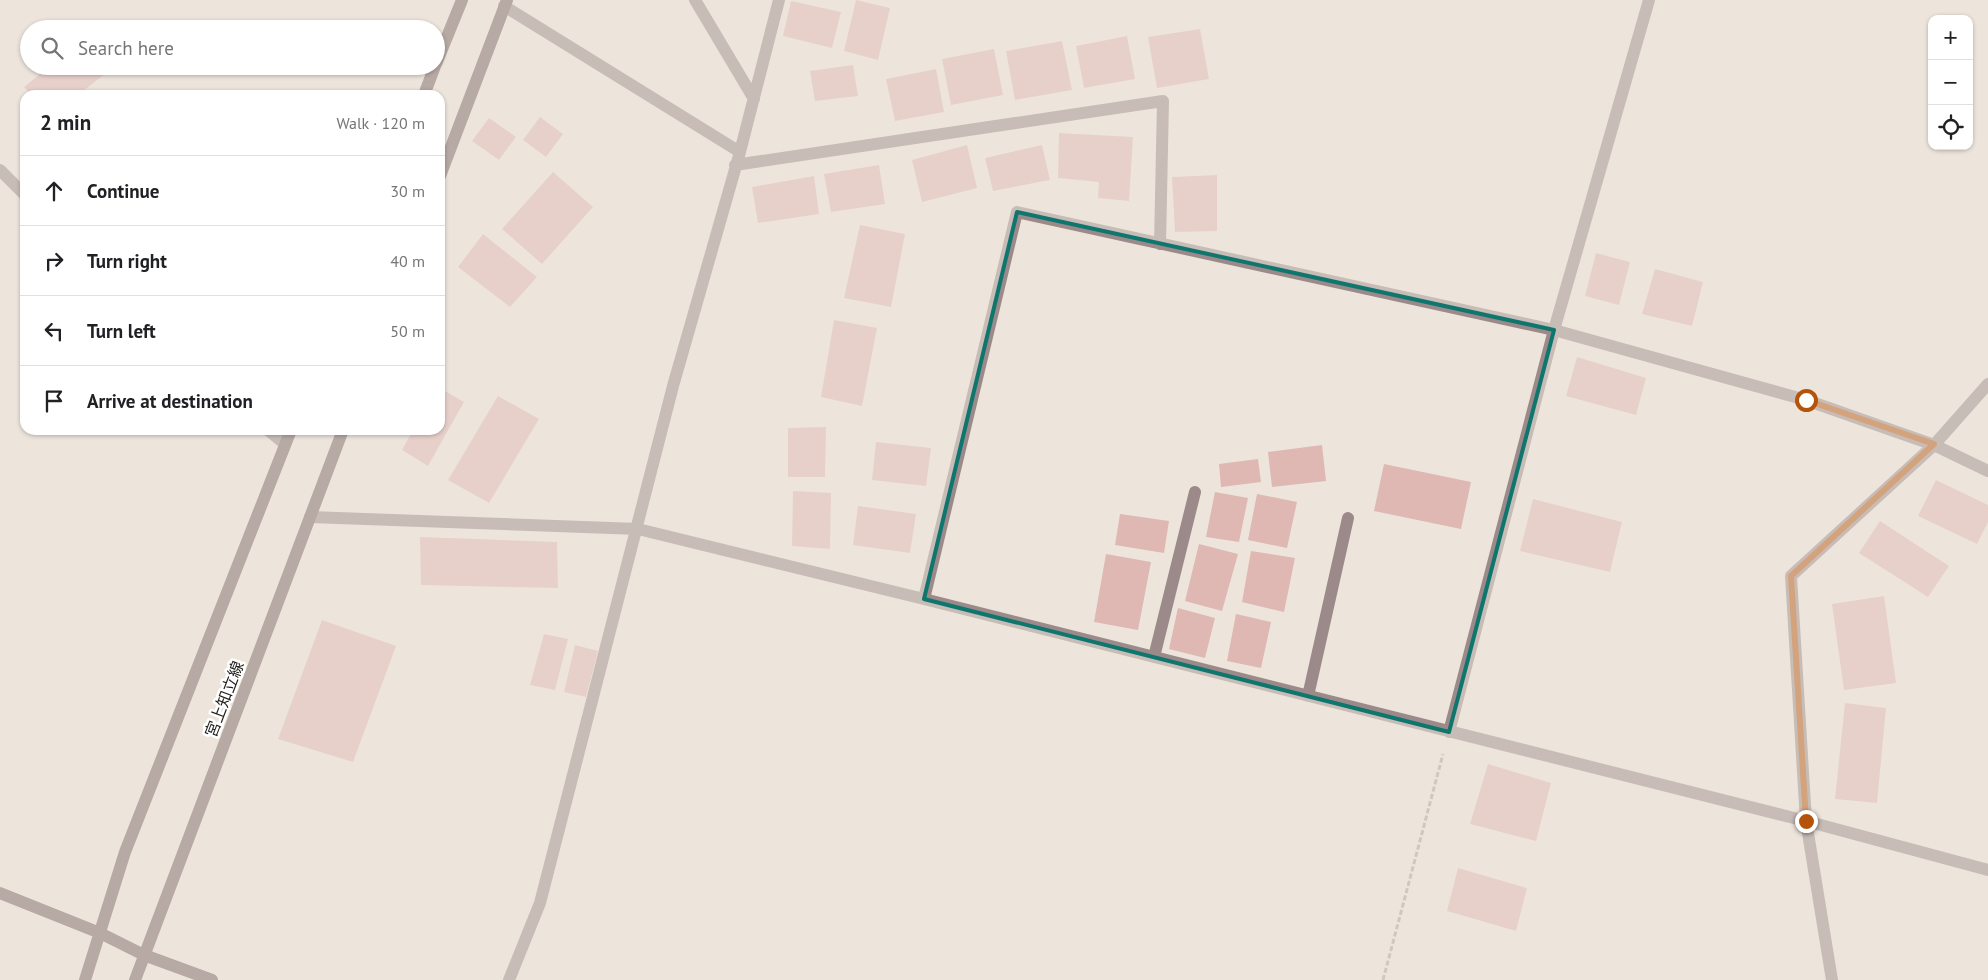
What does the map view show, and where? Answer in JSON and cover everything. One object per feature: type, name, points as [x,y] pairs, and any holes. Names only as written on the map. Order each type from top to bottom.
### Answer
[{"type":"main road","points":[[445,42],[462,0]]},
{"type":"main road","points":[[445,163],[506,3]]},
{"type":"main road","points":[[426,90],[432,75]]},
{"type":"main road","points":[[85,980],[125,852],[289,435]]},
{"type":"main road","name":"宮上知立線","points":[[135,980],[341,435]]},
{"type":"main road","points":[[0,893],[100,933],[144,955],[212,980]]},
{"type":"street","points":[[694,0],[754,99]]},
{"type":"street","points":[[509,980],[540,902],[638,529],[673,386],[740,152],[780,0]]},
{"type":"street","points":[[1449,732],[1554,330],[1649,0]]},
{"type":"street","points":[[506,3],[740,152]]},
{"type":"street","points":[[735,166],[1163,101],[1160,244]]},
{"type":"street","points":[[0,170],[20,190]]},
{"type":"street","points":[[924,599],[1017,212],[1554,330],[1806,400],[1934,444],[1988,471]]},
{"type":"street","points":[[1832,980],[1806,821],[1791,576],[1934,444],[1988,384]]},
{"type":"street","points":[[274,435],[285,444]]},
{"type":"street","points":[[1154,657],[1195,492]]},
{"type":"street","points":[[310,517],[638,529],[1806,821],[1988,870]]},
{"type":"street","points":[[1308,696],[1348,518]]},
{"type":"path","points":[[1383,980],[1449,732]]},
{"type":"highlighted area","points":[[1017,212],[1554,330],[1449,732],[924,599]]},
{"type":"building","points":[[856,0],[890,8],[878,60],[844,51]]},
{"type":"building","points":[[791,1],[841,12],[832,48],[783,36]]},
{"type":"building","points":[[1200,29],[1209,79],[1157,88],[1148,37]]},
{"type":"building","points":[[1127,36],[1135,79],[1084,88],[1076,46]]},
{"type":"building","points":[[1062,41],[1072,90],[1015,100],[1006,51]]},
{"type":"building","points":[[994,49],[1003,95],[951,105],[942,59]]},
{"type":"building","points":[[853,65],[858,96],[815,101],[810,71]]},
{"type":"building","points":[[936,69],[944,112],[895,121],[886,79]]},
{"type":"building","points":[[39,75],[104,75],[84,90],[27,90],[24,87]]},
{"type":"building","points":[[540,117],[563,134],[546,157],[523,140]]},
{"type":"building","points":[[489,118],[516,137],[499,160],[472,141]]},
{"type":"building","points":[[1059,133],[1133,137],[1129,201],[1098,198],[1099,182],[1058,178]]},
{"type":"building","points":[[967,145],[977,188],[922,202],[912,160]]},
{"type":"building","points":[[1042,145],[1050,180],[993,191],[985,158]]},
{"type":"building","points":[[879,165],[885,204],[831,212],[824,174]]},
{"type":"building","points":[[553,172],[593,207],[542,264],[502,229]]},
{"type":"building","points":[[1217,175],[1217,231],[1175,232],[1172,177]]},
{"type":"building","points":[[814,176],[819,214],[758,223],[752,187]]},
{"type":"building","points":[[860,225],[905,234],[891,307],[844,298]]},
{"type":"building","points":[[483,234],[537,277],[510,307],[458,267]]},
{"type":"building","points":[[1596,253],[1630,262],[1619,305],[1585,296]]},
{"type":"building","points":[[1655,269],[1703,282],[1692,326],[1642,314]]},
{"type":"building","points":[[834,320],[877,328],[862,406],[821,397]]},
{"type":"building","points":[[1577,357],[1646,378],[1636,415],[1566,396]]},
{"type":"building","points":[[445,391],[464,402],[428,466],[402,450],[410,435],[445,435]]},
{"type":"building","points":[[498,396],[539,419],[489,503],[448,480]]},
{"type":"building","points":[[826,427],[825,477],[788,477],[788,428]]},
{"type":"building","points":[[876,442],[931,448],[926,486],[872,480]]},
{"type":"building","points":[[1322,445],[1326,481],[1272,487],[1268,452]]},
{"type":"building","points":[[1258,459],[1261,482],[1221,487],[1219,464]]},
{"type":"building","points":[[1384,464],[1471,482],[1461,529],[1374,511]]},
{"type":"building","points":[[1936,480],[1988,505],[1988,522],[1977,544],[1918,516]]},
{"type":"building","points":[[793,491],[831,493],[830,549],[792,546]]},
{"type":"building","points":[[1215,492],[1248,498],[1239,542],[1206,537]]},
{"type":"building","points":[[1257,494],[1297,502],[1287,548],[1248,540]]},
{"type":"building","points":[[1533,499],[1622,522],[1610,572],[1520,551]]},
{"type":"building","points":[[858,506],[916,514],[910,553],[853,545]]},
{"type":"building","points":[[1120,514],[1169,521],[1164,553],[1115,545]]},
{"type":"building","points":[[1880,521],[1949,566],[1928,597],[1859,553]]},
{"type":"building","points":[[420,537],[557,542],[558,588],[421,585]]},
{"type":"building","points":[[1199,544],[1238,554],[1222,611],[1185,601]]},
{"type":"building","points":[[1251,551],[1295,558],[1284,612],[1242,602]]},
{"type":"building","points":[[1106,554],[1151,562],[1138,630],[1094,622]]},
{"type":"building","points":[[1884,596],[1896,683],[1844,690],[1832,604]]},
{"type":"building","points":[[1178,608],[1215,618],[1205,658],[1169,649]]},
{"type":"building","points":[[1236,614],[1271,622],[1261,668],[1227,661]]},
{"type":"building","points":[[322,620],[396,646],[353,762],[278,739]]},
{"type":"building","points":[[544,634],[568,639],[555,690],[530,685]]},
{"type":"building","points":[[575,645],[598,651],[586,697],[564,692]]},
{"type":"building","points":[[1845,703],[1886,708],[1877,803],[1835,799]]},
{"type":"building","points":[[1488,764],[1551,783],[1536,841],[1470,824]]},
{"type":"building","points":[[1458,868],[1527,888],[1516,931],[1447,911]]},
{"type":"route","points":[[1806,400],[1934,444],[1791,576],[1806,821]]}]
